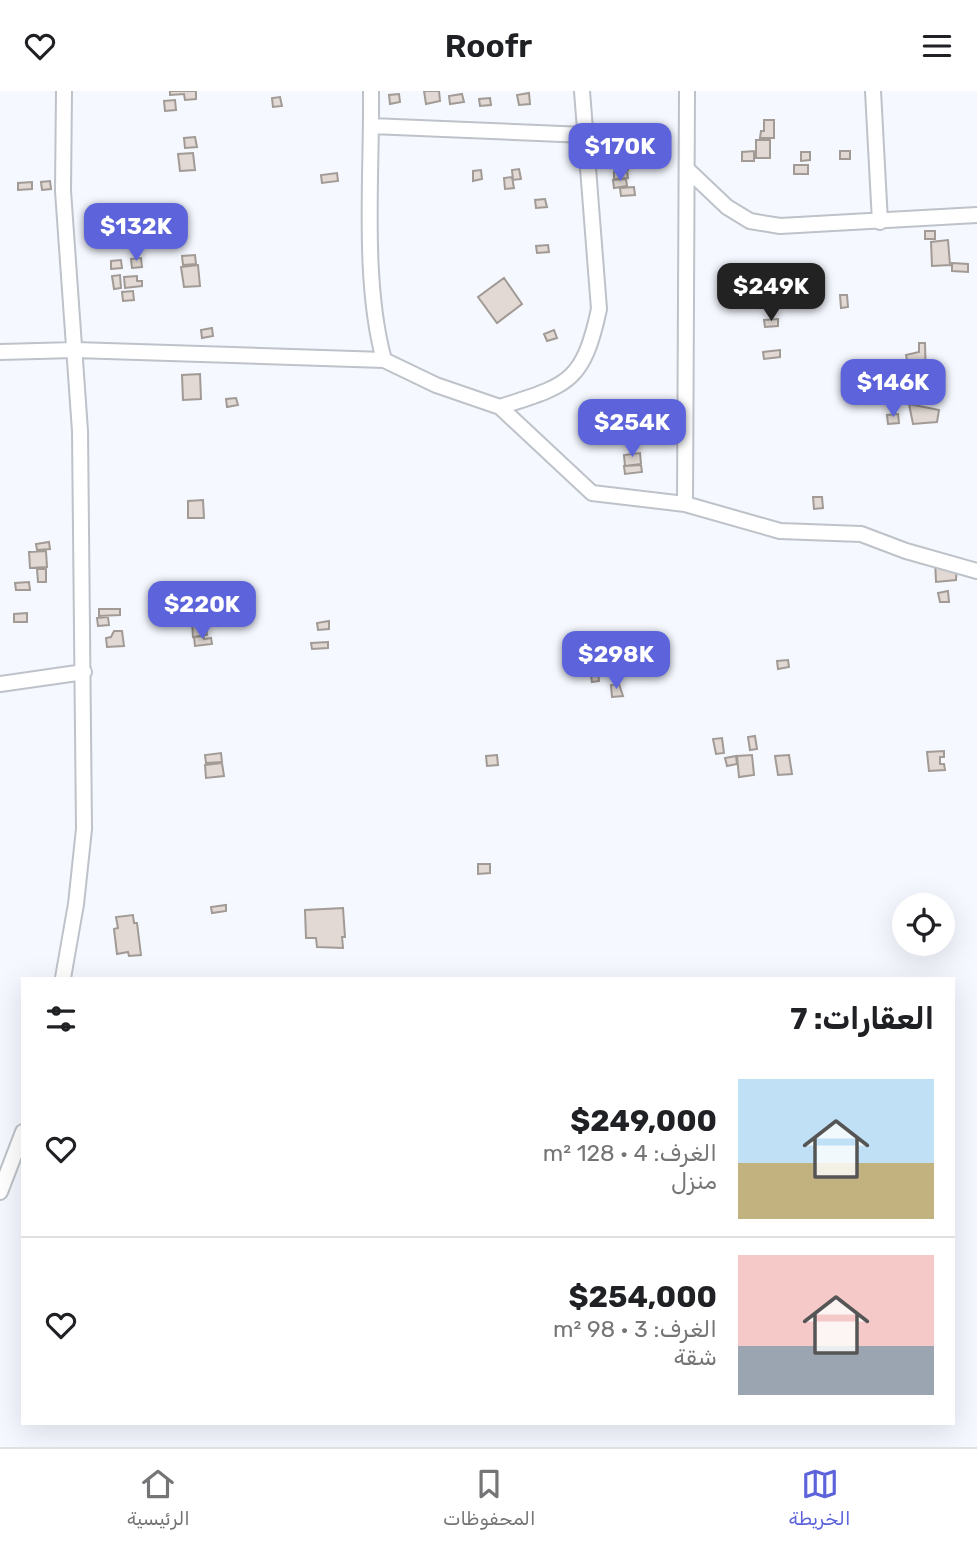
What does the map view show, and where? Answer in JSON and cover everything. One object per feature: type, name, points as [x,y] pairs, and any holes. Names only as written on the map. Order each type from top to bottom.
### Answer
[{"type":"street","points":[[62,977],[76,904],[84,829],[80,431],[63,191],[64,91]]},
{"type":"street","points":[[371,91],[371,260],[378,337],[384,360]]},
{"type":"street","points":[[499,407],[556,388],[581,366],[592,342],[598,310],[582,91]]},
{"type":"street","points":[[685,504],[687,91]]},
{"type":"street","points":[[873,91],[880,222]]},
{"type":"street","points":[[372,126],[585,135]]},
{"type":"street","points":[[687,169],[727,207],[750,221],[780,226],[977,215]]},
{"type":"street","points":[[0,352],[75,349],[384,360],[436,384],[499,407],[592,493],[685,504],[780,531],[861,534],[906,551],[977,571]]},
{"type":"street","points":[[0,684],[83,672]]},
{"type":"street","points":[[0,1192],[21,1137]]},
{"type":"building","points":[[170,91],[196,91],[196,99],[185,100],[184,94],[170,95]]},
{"type":"building","points":[[424,91],[439,91],[440,101],[426,104]]},
{"type":"building","points":[[529,93],[530,104],[519,105],[517,95]]},
{"type":"building","points":[[399,94],[400,102],[390,104],[389,95]]},
{"type":"building","points":[[462,94],[464,102],[450,104],[449,96]]},
{"type":"building","points":[[280,97],[282,106],[273,107],[272,98]]},
{"type":"building","points":[[490,98],[491,105],[480,106],[479,99]]},
{"type":"building","points":[[175,100],[176,110],[165,111],[164,101]]},
{"type":"building","points":[[764,120],[774,120],[774,138],[760,138],[761,131],[764,131]]},
{"type":"building","points":[[643,124],[651,124],[651,134],[643,134]]},
{"type":"building","points":[[195,137],[197,147],[185,148],[184,138]]},
{"type":"building","points":[[756,140],[770,140],[770,158],[756,158]]},
{"type":"building","points":[[754,151],[754,161],[742,161],[742,152]]},
{"type":"building","points":[[840,151],[850,151],[850,159],[840,159]]},
{"type":"building","points":[[801,152],[810,152],[810,160],[801,161]]},
{"type":"building","points":[[193,153],[195,170],[180,171],[178,154]]},
{"type":"building","points":[[628,164],[628,170],[615,171],[614,165]]},
{"type":"building","points":[[794,165],[808,165],[808,174],[794,174]]},
{"type":"building","points":[[519,169],[521,179],[513,180],[512,170]]},
{"type":"building","points":[[481,170],[482,179],[473,181],[473,171]]},
{"type":"building","points":[[627,171],[628,178],[614,179],[614,172]]},
{"type":"building","points":[[337,173],[338,181],[322,183],[321,175]]},
{"type":"building","points":[[512,177],[514,188],[505,189],[504,178]]},
{"type":"building","points":[[626,179],[627,186],[614,188],[613,180]]},
{"type":"building","points":[[50,181],[51,189],[42,190],[41,182]]},
{"type":"building","points":[[32,182],[32,189],[18,190],[18,183]]},
{"type":"building","points":[[634,187],[635,195],[621,196],[620,188]]},
{"type":"building","points":[[545,199],[547,207],[536,208],[535,200]]},
{"type":"building","points":[[925,231],[935,231],[935,239],[925,239]]},
{"type":"building","points":[[948,240],[950,265],[932,266],[931,242]]},
{"type":"building","points":[[548,245],[549,252],[537,253],[536,246]]},
{"type":"building","points":[[195,255],[196,264],[183,265],[182,256]]},
{"type":"building","points":[[141,258],[142,267],[132,268],[131,259]]},
{"type":"building","points":[[121,260],[122,268],[111,269],[111,261]]},
{"type":"building","points":[[952,263],[968,264],[968,272],[952,271]]},
{"type":"building","points":[[198,265],[200,286],[184,287],[181,267]]},
{"type":"building","points":[[120,275],[121,288],[114,289],[112,276]]},
{"type":"building","points":[[137,276],[137,281],[142,281],[142,286],[125,288],[124,277]]},
{"type":"building","points":[[504,278],[522,304],[497,323],[478,297]]},
{"type":"building","points":[[133,291],[134,300],[123,301],[122,292]]},
{"type":"building","points":[[840,295],[847,295],[848,307],[841,308]]},
{"type":"building","points":[[778,319],[778,326],[765,327],[764,320]]},
{"type":"building","points":[[212,328],[213,336],[202,338],[201,330]]},
{"type":"building","points":[[554,330],[557,338],[547,341],[544,334]]},
{"type":"building","points":[[919,343],[925,343],[926,381],[911,382],[909,376],[920,375],[919,364],[908,365],[906,355],[919,352]]},
{"type":"building","points":[[780,350],[780,357],[764,359],[763,352]]},
{"type":"building","points":[[200,374],[201,399],[183,400],[182,375]]},
{"type":"building","points":[[925,383],[941,383],[941,397],[925,397]]},
{"type":"building","points":[[236,398],[238,405],[227,407],[226,399]]},
{"type":"building","points":[[909,404],[939,410],[937,422],[913,424]]},
{"type":"building","points":[[898,414],[899,423],[888,424],[887,415]]},
{"type":"building","points":[[659,432],[660,440],[647,441],[646,433]]},
{"type":"building","points":[[640,453],[641,464],[625,466],[624,455]]},
{"type":"building","points":[[641,465],[642,472],[625,474],[624,466]]},
{"type":"building","points":[[813,497],[822,497],[823,508],[814,509]]},
{"type":"building","points":[[203,500],[204,518],[188,518],[188,501]]},
{"type":"building","points":[[49,542],[50,549],[37,550],[36,544]]},
{"type":"building","points":[[46,551],[47,567],[30,568],[29,552]]},
{"type":"building","points":[[935,560],[957,562],[956,580],[936,582]]},
{"type":"building","points":[[37,569],[46,569],[46,582],[38,582]]},
{"type":"building","points":[[29,582],[30,590],[16,590],[15,583]]},
{"type":"building","points":[[948,591],[949,602],[940,602],[938,593]]},
{"type":"building","points":[[99,609],[120,609],[120,615],[99,616]]},
{"type":"building","points":[[209,610],[210,618],[196,619],[196,611]]},
{"type":"building","points":[[27,613],[27,622],[14,622],[14,614]]},
{"type":"building","points":[[108,617],[109,625],[98,626],[97,618]]},
{"type":"building","points":[[205,619],[207,635],[193,637],[192,621]]},
{"type":"building","points":[[329,621],[329,629],[318,630],[317,623]]},
{"type":"building","points":[[114,631],[122,631],[124,646],[107,647],[106,638],[111,637]]},
{"type":"building","points":[[204,636],[204,639],[211,638],[212,644],[195,646],[194,637]]},
{"type":"building","points":[[328,642],[328,648],[312,649],[311,643]]},
{"type":"building","points":[[788,660],[789,667],[778,669],[777,661]]},
{"type":"building","points":[[597,662],[599,681],[592,682],[589,663]]},
{"type":"building","points":[[619,684],[623,696],[612,697],[611,685]]},
{"type":"building","points":[[755,736],[757,749],[750,750],[748,737]]},
{"type":"building","points":[[722,738],[724,753],[716,754],[713,739]]},
{"type":"building","points":[[944,751],[940,764],[944,764],[945,770],[929,771],[927,752]]},
{"type":"building","points":[[221,753],[222,762],[206,763],[205,755]]},
{"type":"building","points":[[497,755],[498,765],[487,766],[486,756]]},
{"type":"building","points":[[752,755],[754,775],[739,777],[737,756]]},
{"type":"building","points":[[789,755],[792,774],[778,775],[775,756]]},
{"type":"building","points":[[736,756],[737,764],[727,766],[725,758]]},
{"type":"building","points":[[222,763],[224,776],[206,778],[205,765]]},
{"type":"building","points":[[478,864],[490,864],[490,873],[478,874]]},
{"type":"building","points":[[226,905],[226,911],[212,913],[211,907]]},
{"type":"building","points":[[343,908],[343,948],[317,947],[316,938],[306,938],[305,910]]},
{"type":"building","points":[[133,915],[134,923],[137,923],[141,955],[129,956],[128,952],[117,954],[114,929],[118,928],[116,917]]}]
